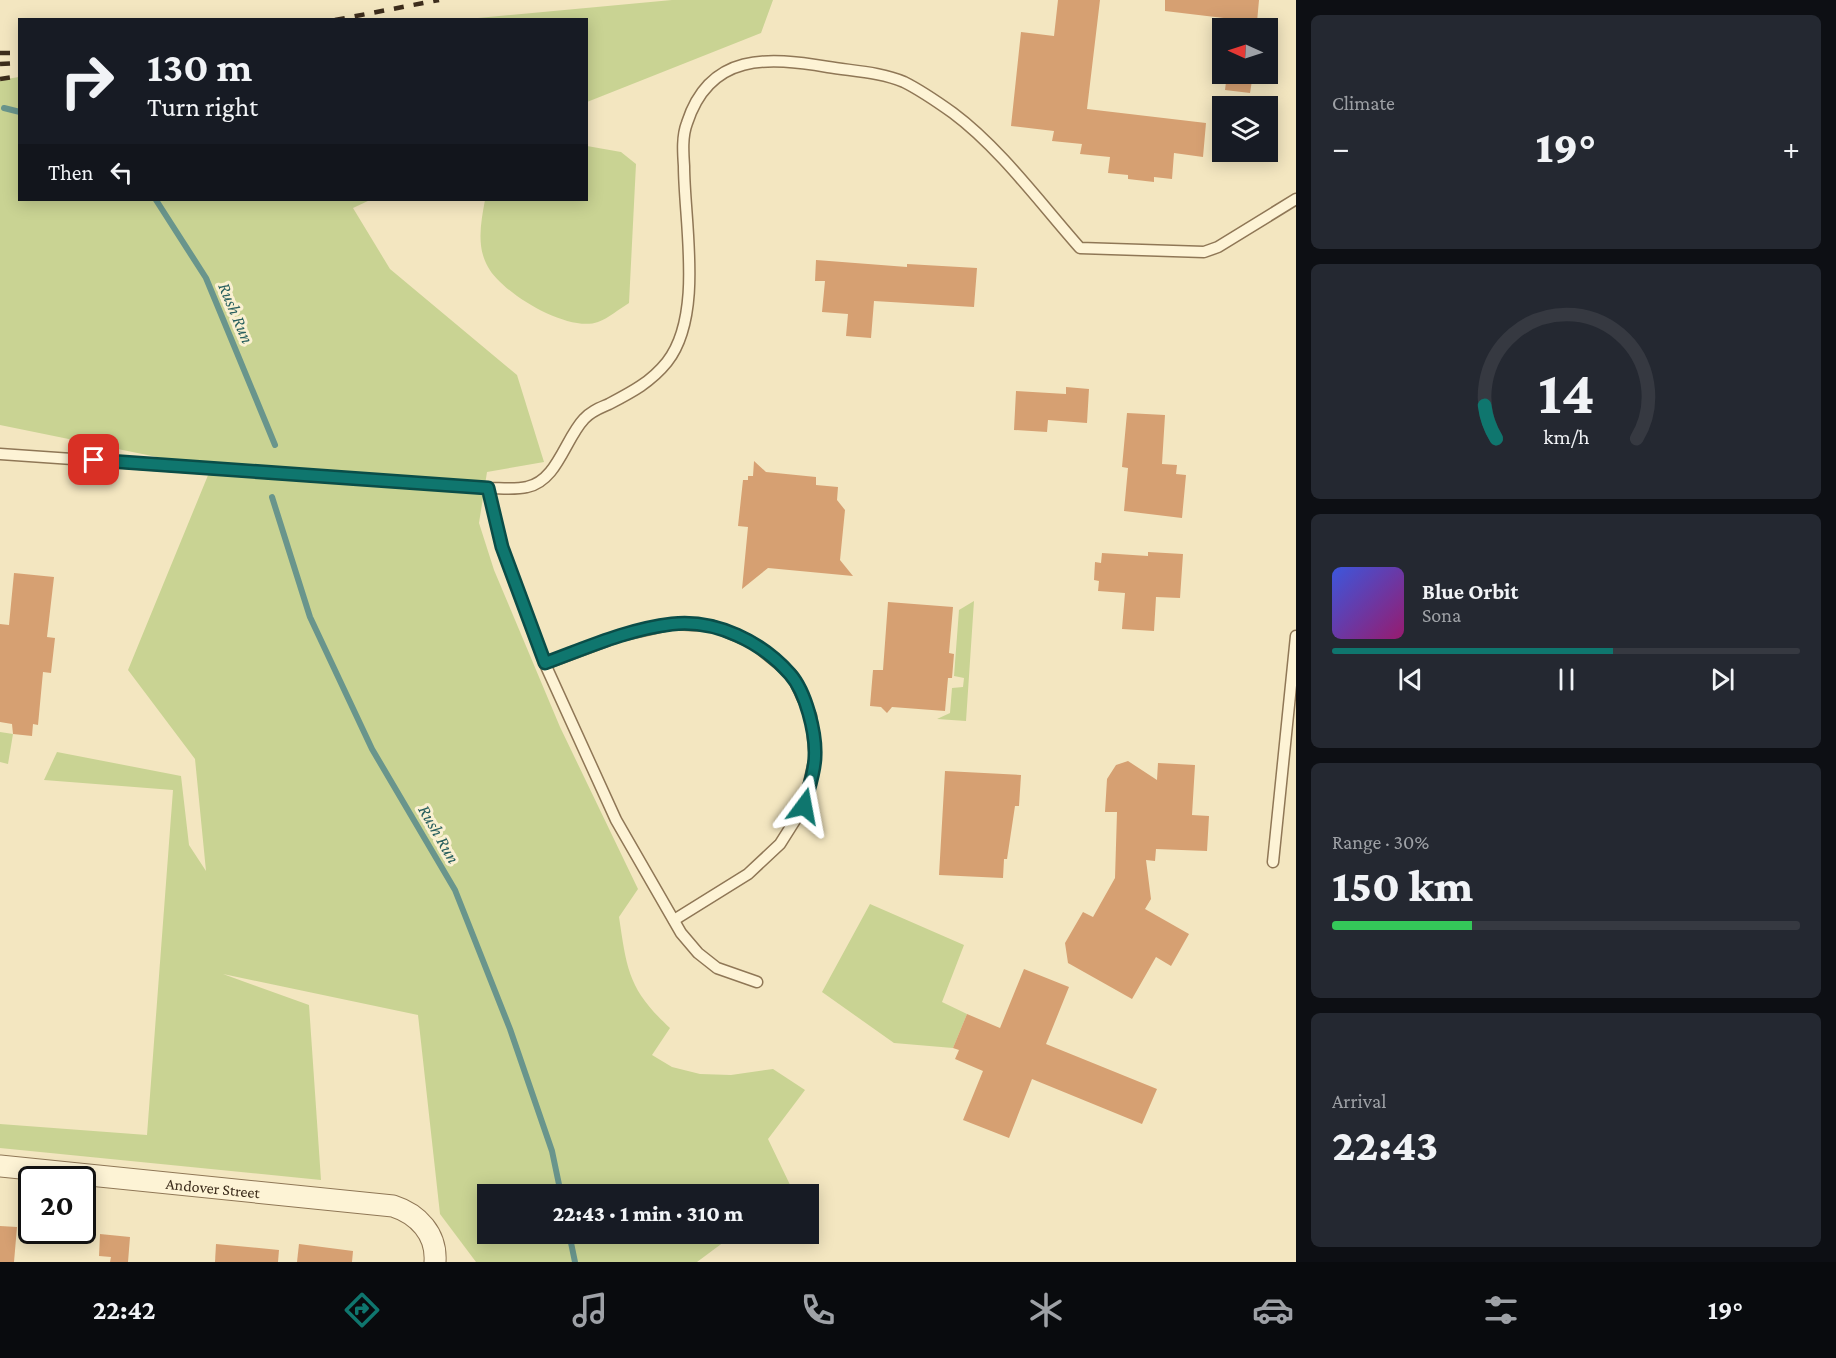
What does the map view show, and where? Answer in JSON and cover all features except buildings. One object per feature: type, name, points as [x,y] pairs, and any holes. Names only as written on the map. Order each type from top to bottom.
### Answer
[{"type":"street","name":"Andover Street","points":[[0,1166],[393,1206],[421,1222],[432,1240],[435,1262]]},
{"type":"lane","points":[[0,454],[488,488],[528,487],[547,477],[576,428],[589,413],[646,384],[668,361],[677,344],[685,317],[689,275],[684,194],[683,142],[686,124],[694,107],[710,84],[730,69],[753,60],[783,59],[904,82],[954,114],[969,128],[1080,248],[1204,252],[1218,247],[1296,199]]},
{"type":"lane","points":[[488,488],[502,547],[545,663],[616,820],[674,920],[698,953],[717,968],[758,982]]},
{"type":"lane","points":[[545,663],[620,636],[673,624],[713,626],[753,643],[792,675],[811,716],[816,757],[804,806],[780,844],[748,874],[674,920]]},
{"type":"lane","points":[[1273,862],[1296,636]]},
{"type":"green space","points":[[672,0],[773,0],[761,33],[588,102],[588,18],[478,18]]},
{"type":"green space","points":[[18,77],[18,201],[368,201],[353,208],[390,269],[517,375],[544,462],[487,472],[479,523],[494,570],[560,727],[638,889],[619,917],[632,978],[646,1002],[670,1028],[652,1055],[672,1067],[700,1074],[731,1075],[773,1069],[805,1090],[768,1139],[790,1184],[477,1184],[477,1244],[721,1244],[697,1262],[476,1262],[440,1214],[418,1015],[223,974],[309,1005],[321,1180],[0,1148],[0,1124],[147,1135],[173,790],[44,780],[57,752],[181,776],[189,845],[206,871],[195,759],[128,670],[211,468],[0,425],[0,80]]},
{"type":"green space","points":[[588,146],[621,152],[636,164],[629,303],[598,322],[585,324],[570,322],[554,316],[521,299],[496,277],[484,259],[480,234],[485,201],[588,201]]},
{"type":"green space","points":[[974,601],[966,721],[937,719],[950,713],[952,688],[963,687],[964,678],[954,676],[959,610]]},
{"type":"green space","points":[[0,732],[13,734],[8,764],[0,762]]},
{"type":"green space","points":[[870,904],[964,945],[942,1002],[967,1014],[953,1048],[894,1043],[822,992]]},
{"type":"waterway","name":"Rush Run","points":[[4,108],[18,112]]},
{"type":"waterway","name":"Rush Run","points":[[157,201],[206,278],[275,445]]},
{"type":"waterway","name":"Rush Run","points":[[272,497],[310,617],[372,749],[455,890],[510,1029],[552,1151],[559,1184]]},
{"type":"waterway","name":"Rush Run","points":[[571,1244],[575,1262]]},
{"type":"railway","points":[[345,18],[439,0]]},
{"type":"railway","points":[[0,53],[18,53]]},
{"type":"railway","points":[[0,64],[18,63]]},
{"type":"railway","points":[[0,79],[18,76]]},
{"type":"route","points":[[94,460],[488,488],[502,547],[545,663],[620,636],[673,624],[713,626],[753,643],[792,675],[811,716],[816,757],[804,806]]}]
